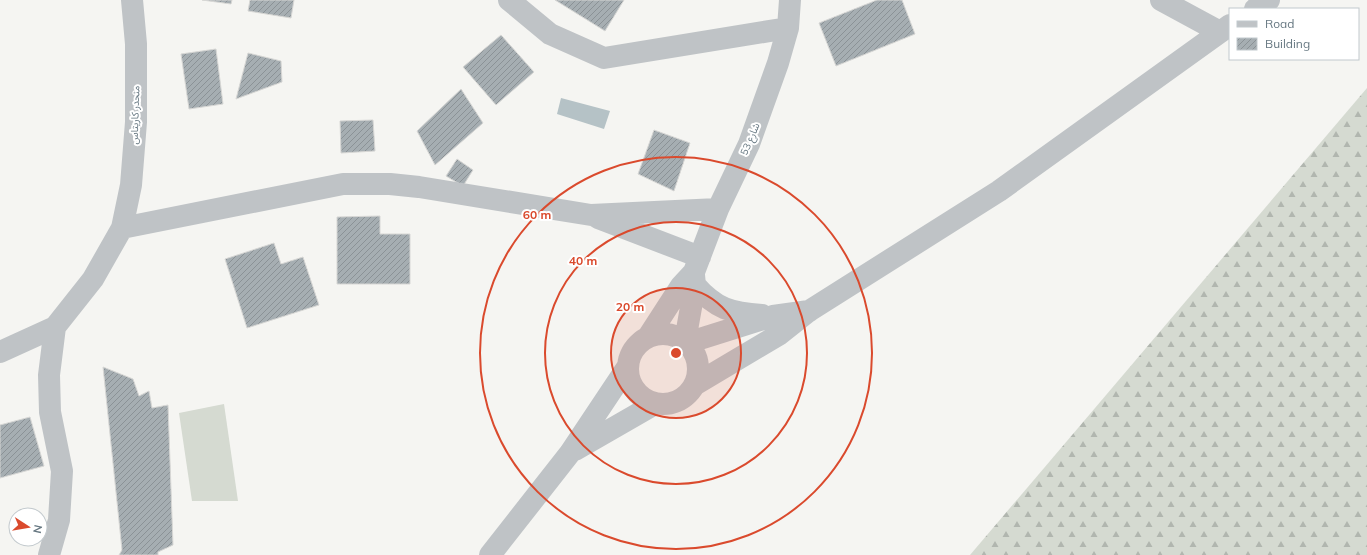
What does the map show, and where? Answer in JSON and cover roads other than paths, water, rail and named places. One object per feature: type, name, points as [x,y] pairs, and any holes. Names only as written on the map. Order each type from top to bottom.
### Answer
[{"type":"street","name":"منحدر كاريتاس","points":[[55,328],[93,279],[122,228],[131,185],[136,122],[136,44],[132,0]]},
{"type":"street","points":[[509,0],[550,34],[604,58],[788,28]]},
{"type":"street","name":"شارع 53","points":[[696,271],[718,209],[749,144],[767,99],[788,28],[790,0]]},
{"type":"street","points":[[628,366],[630,383],[640,396],[655,404],[671,404],[681,400],[686,397],[696,384],[780,334],[809,311],[999,191],[1225,29],[1161,0]]},
{"type":"street","points":[[1257,8],[1269,0]]},
{"type":"street","points":[[122,228],[343,184],[390,184],[591,215],[718,209]]},
{"type":"street","points":[[591,215],[696,271],[710,301],[738,314],[773,316]]},
{"type":"street","points":[[648,338],[681,286],[696,271]]},
{"type":"street","points":[[686,342],[696,271]]},
{"type":"street","points":[[686,342],[773,316],[809,311]]},
{"type":"street","points":[[0,352],[55,328]]},
{"type":"street","points":[[49,555],[59,520],[62,471],[50,412],[49,375],[55,328]]},
{"type":"street","points":[[490,555],[570,453],[628,366],[631,355],[638,345],[648,338],[660,334],[673,335],[686,342],[696,355],[699,369],[696,384]]},
{"type":"street","points":[[570,453],[655,404]]}]
